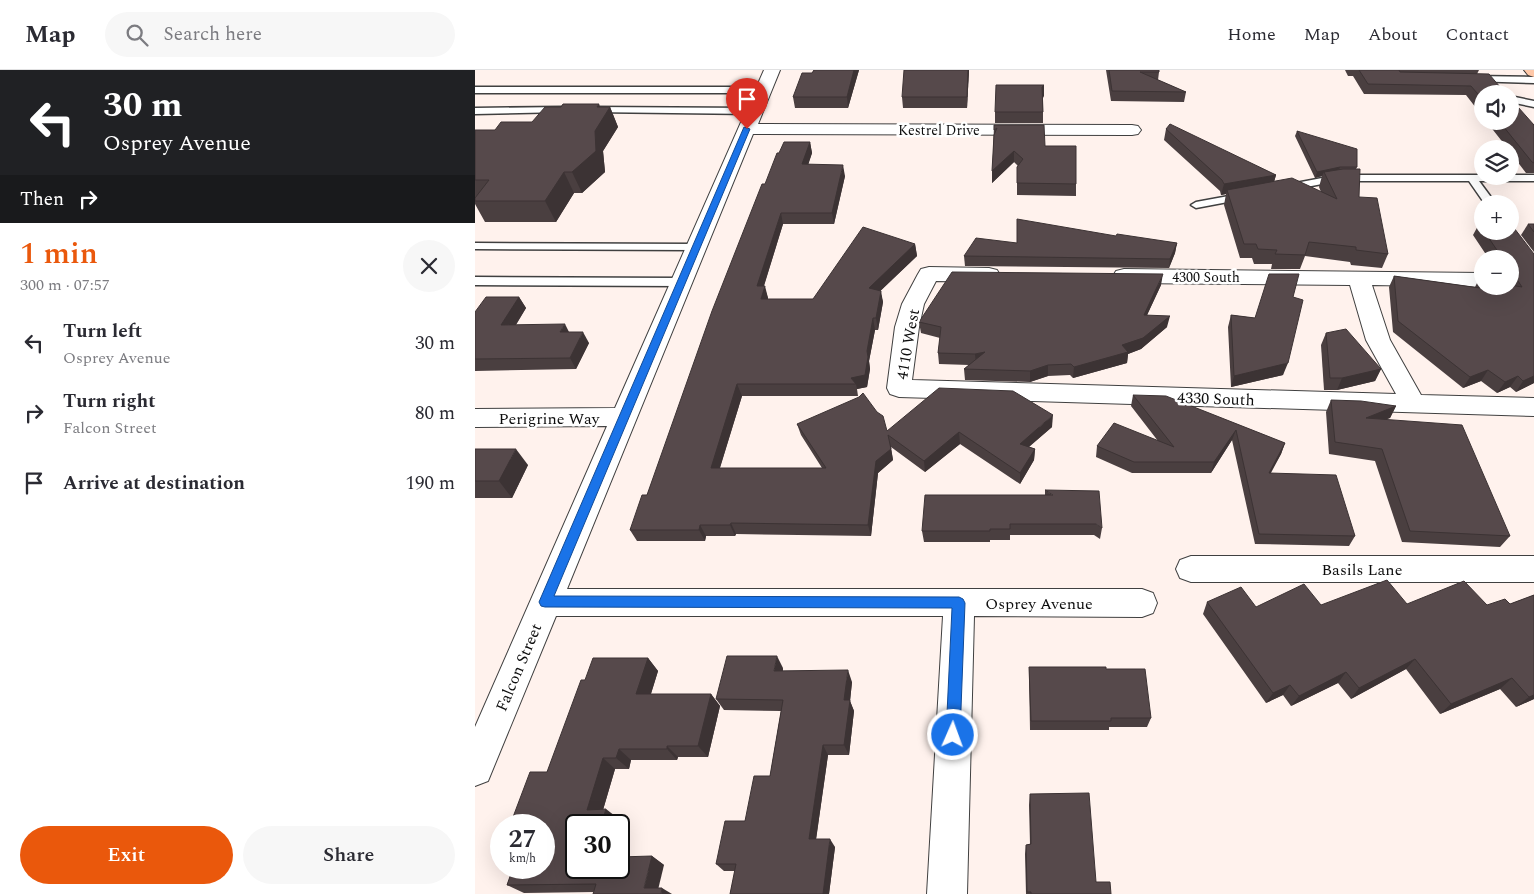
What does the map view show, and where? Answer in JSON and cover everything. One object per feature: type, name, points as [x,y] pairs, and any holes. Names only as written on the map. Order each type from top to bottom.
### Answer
[{"type":"street","name":"Kestrel Drive","points":[[759,100],[1132,130]]},
{"type":"street","name":"Falcon Street","points":[[475,768],[759,100]]},
{"type":"street","name":"4110 West","points":[[899,388],[907,327],[913,304],[929,274],[1004,275]]},
{"type":"street","name":"4300 South","points":[[1103,276],[1474,280]]},
{"type":"street","points":[[1359,278],[1378,340],[1414,404]]},
{"type":"street","name":"4330 South","points":[[899,388],[1534,407]]},
{"type":"street","name":"Perigrine Way","points":[[475,418],[624,418]]},
{"type":"street","name":"Basils Lane","points":[[1191,569],[1534,569]]},
{"type":"street","name":"Osprey Avenue","points":[[545,602],[1142,603]]},
{"type":"street","points":[[947,894],[959,603]]},
{"type":"lane","points":[[1465,79],[1534,80]]},
{"type":"lane","points":[[1514,80],[1515,85]]},
{"type":"lane","points":[[475,90],[759,100]]},
{"type":"lane","points":[[475,110],[582,110],[759,100]]},
{"type":"lane","points":[[1519,101],[1534,104]]},
{"type":"lane","points":[[1271,191],[1338,178],[1534,178]]},
{"type":"lane","points":[[1472,178],[1484,195]]},
{"type":"lane","points":[[1196,205],[1252,194]]},
{"type":"lane","points":[[475,246],[697,247]]},
{"type":"lane","points":[[475,281],[681,282]]},
{"type":"building","points":[[814,70],[854,70],[847,97],[793,97],[802,73],[812,73]]},
{"type":"building","points":[[904,70],[968,70],[967,97],[902,97]]},
{"type":"building","points":[[1109,70],[1159,70],[1159,72],[1140,72],[1186,92],[1112,91]]},
{"type":"building","points":[[1359,70],[1489,74],[1498,85],[1474,85],[1474,90],[1471,86],[1368,84]]},
{"type":"building","points":[[996,85],[1044,85],[1042,87],[1043,112],[995,112]]},
{"type":"building","points":[[563,104],[599,104],[597,107],[610,107],[595,131],[596,151],[572,172],[564,172],[545,201],[475,201],[475,198],[489,180],[475,180],[475,130],[495,130],[501,122],[532,122],[545,107],[561,107]]},
{"type":"building","points":[[1519,108],[1534,125],[1534,163],[1519,146],[1519,140],[1514,140],[1506,130],[1519,130]]},
{"type":"building","points":[[1170,124],[1276,175],[1224,184],[1222,180],[1166,129]]},
{"type":"building","points":[[994,125],[1044,125],[1045,146],[1076,146],[1076,184],[1017,183],[1017,167],[1023,159],[1014,151],[992,171],[994,135],[997,128],[994,130]]},
{"type":"building","points":[[1297,131],[1357,149],[1357,167],[1340,167],[1317,172]]},
{"type":"building","points":[[784,142],[810,142],[802,164],[843,165],[832,213],[781,213],[757,286],[765,286],[761,299],[813,299],[863,227],[915,244],[869,288],[881,291],[876,318],[873,318],[865,375],[851,378],[856,384],[737,384],[711,468],[826,468],[797,424],[859,397],[863,393],[877,412],[883,416],[887,431],[939,388],[1013,391],[1053,415],[1020,444],[1035,449],[1020,473],[959,432],[924,461],[888,435],[891,449],[876,461],[868,525],[731,523],[730,525],[700,525],[699,530],[630,530],[642,495],[647,495],[712,311],[762,184],[765,184],[777,153],[779,153]]},
{"type":"building","points":[[1360,169],[1359,197],[1377,198],[1388,254],[1356,250],[1356,247],[1309,242],[1305,255],[1275,254],[1277,250],[1258,249],[1256,244],[1244,244],[1227,190],[1292,178],[1337,199],[1324,172]]},
{"type":"building","points":[[1017,219],[1116,236],[1117,234],[1177,243],[1170,259],[964,256],[976,238],[1017,243]]},
{"type":"building","points":[[1528,224],[1534,224],[1534,232]]},
{"type":"building","points":[[1519,234],[1534,254],[1534,376],[1523,381],[1518,376],[1505,382],[1488,370],[1470,377],[1398,321],[1394,276],[1474,287],[1474,295],[1519,295],[1519,286],[1522,287],[1519,282],[1519,250],[1497,250],[1490,240],[1519,240]]},
{"type":"building","points":[[952,272],[1163,274],[1144,315],[1170,316],[1143,338],[1122,345],[1128,352],[1074,367],[1071,364],[1048,365],[1030,371],[964,369],[985,352],[975,354],[938,353],[941,327],[919,322]]},
{"type":"building","points":[[1269,274],[1299,274],[1293,297],[1303,300],[1288,363],[1234,376],[1231,315],[1255,318]]},
{"type":"building","points":[[486,297],[519,297],[501,325],[565,324],[560,332],[583,332],[570,358],[475,359],[475,312]]},
{"type":"building","points":[[1346,329],[1381,369],[1342,378],[1330,378],[1326,333]]},
{"type":"building","points":[[1133,395],[1166,396],[1285,443],[1269,473],[1336,475],[1355,536],[1259,534],[1236,430],[1214,462],[1134,462],[1097,446],[1114,423],[1174,447]]},
{"type":"building","points":[[1331,400],[1361,401],[1396,406],[1366,418],[1462,425],[1510,536],[1410,531],[1382,449],[1335,442]]},
{"type":"building","points":[[475,449],[516,449],[499,481],[475,481]]},
{"type":"building","points":[[1045,490],[1099,491],[1102,528],[1096,524],[1010,524],[1010,529],[990,529],[990,531],[922,531],[925,495],[1053,495]]},
{"type":"building","points":[[1387,580],[1407,604],[1464,581],[1487,605],[1505,599],[1510,604],[1534,595],[1534,695],[1529,697],[1512,678],[1451,704],[1415,659],[1359,688],[1346,672],[1299,696],[1290,685],[1273,693],[1207,602],[1241,587],[1256,607],[1304,584],[1321,605]]},
{"type":"building","points":[[727,656],[777,656],[774,671],[848,670],[844,700],[850,700],[844,745],[823,745],[809,839],[830,839],[823,894],[730,894],[736,864],[716,864],[725,821],[745,821],[754,776],[770,776],[783,700],[716,699]]},
{"type":"building","points":[[593,658],[648,658],[636,694],[711,694],[698,746],[667,746],[667,749],[619,749],[616,758],[603,758],[587,810],[606,809],[604,814],[565,814],[565,879],[630,879],[630,857],[652,856],[644,888],[662,888],[661,894],[593,894],[596,884],[507,885],[509,879],[555,879],[555,814],[514,814],[530,772],[547,772],[581,680],[585,680]]},
{"type":"building","points":[[1029,667],[1145,669],[1151,718],[1111,718],[1111,721],[1031,721]]},
{"type":"building","points":[[1089,793],[1096,882],[1110,882],[1111,894],[1031,894],[1031,892],[1027,892],[1026,845],[1031,844],[1030,794]]},
{"type":"route","points":[[747,129],[545,602],[959,603],[953,735]]}]
